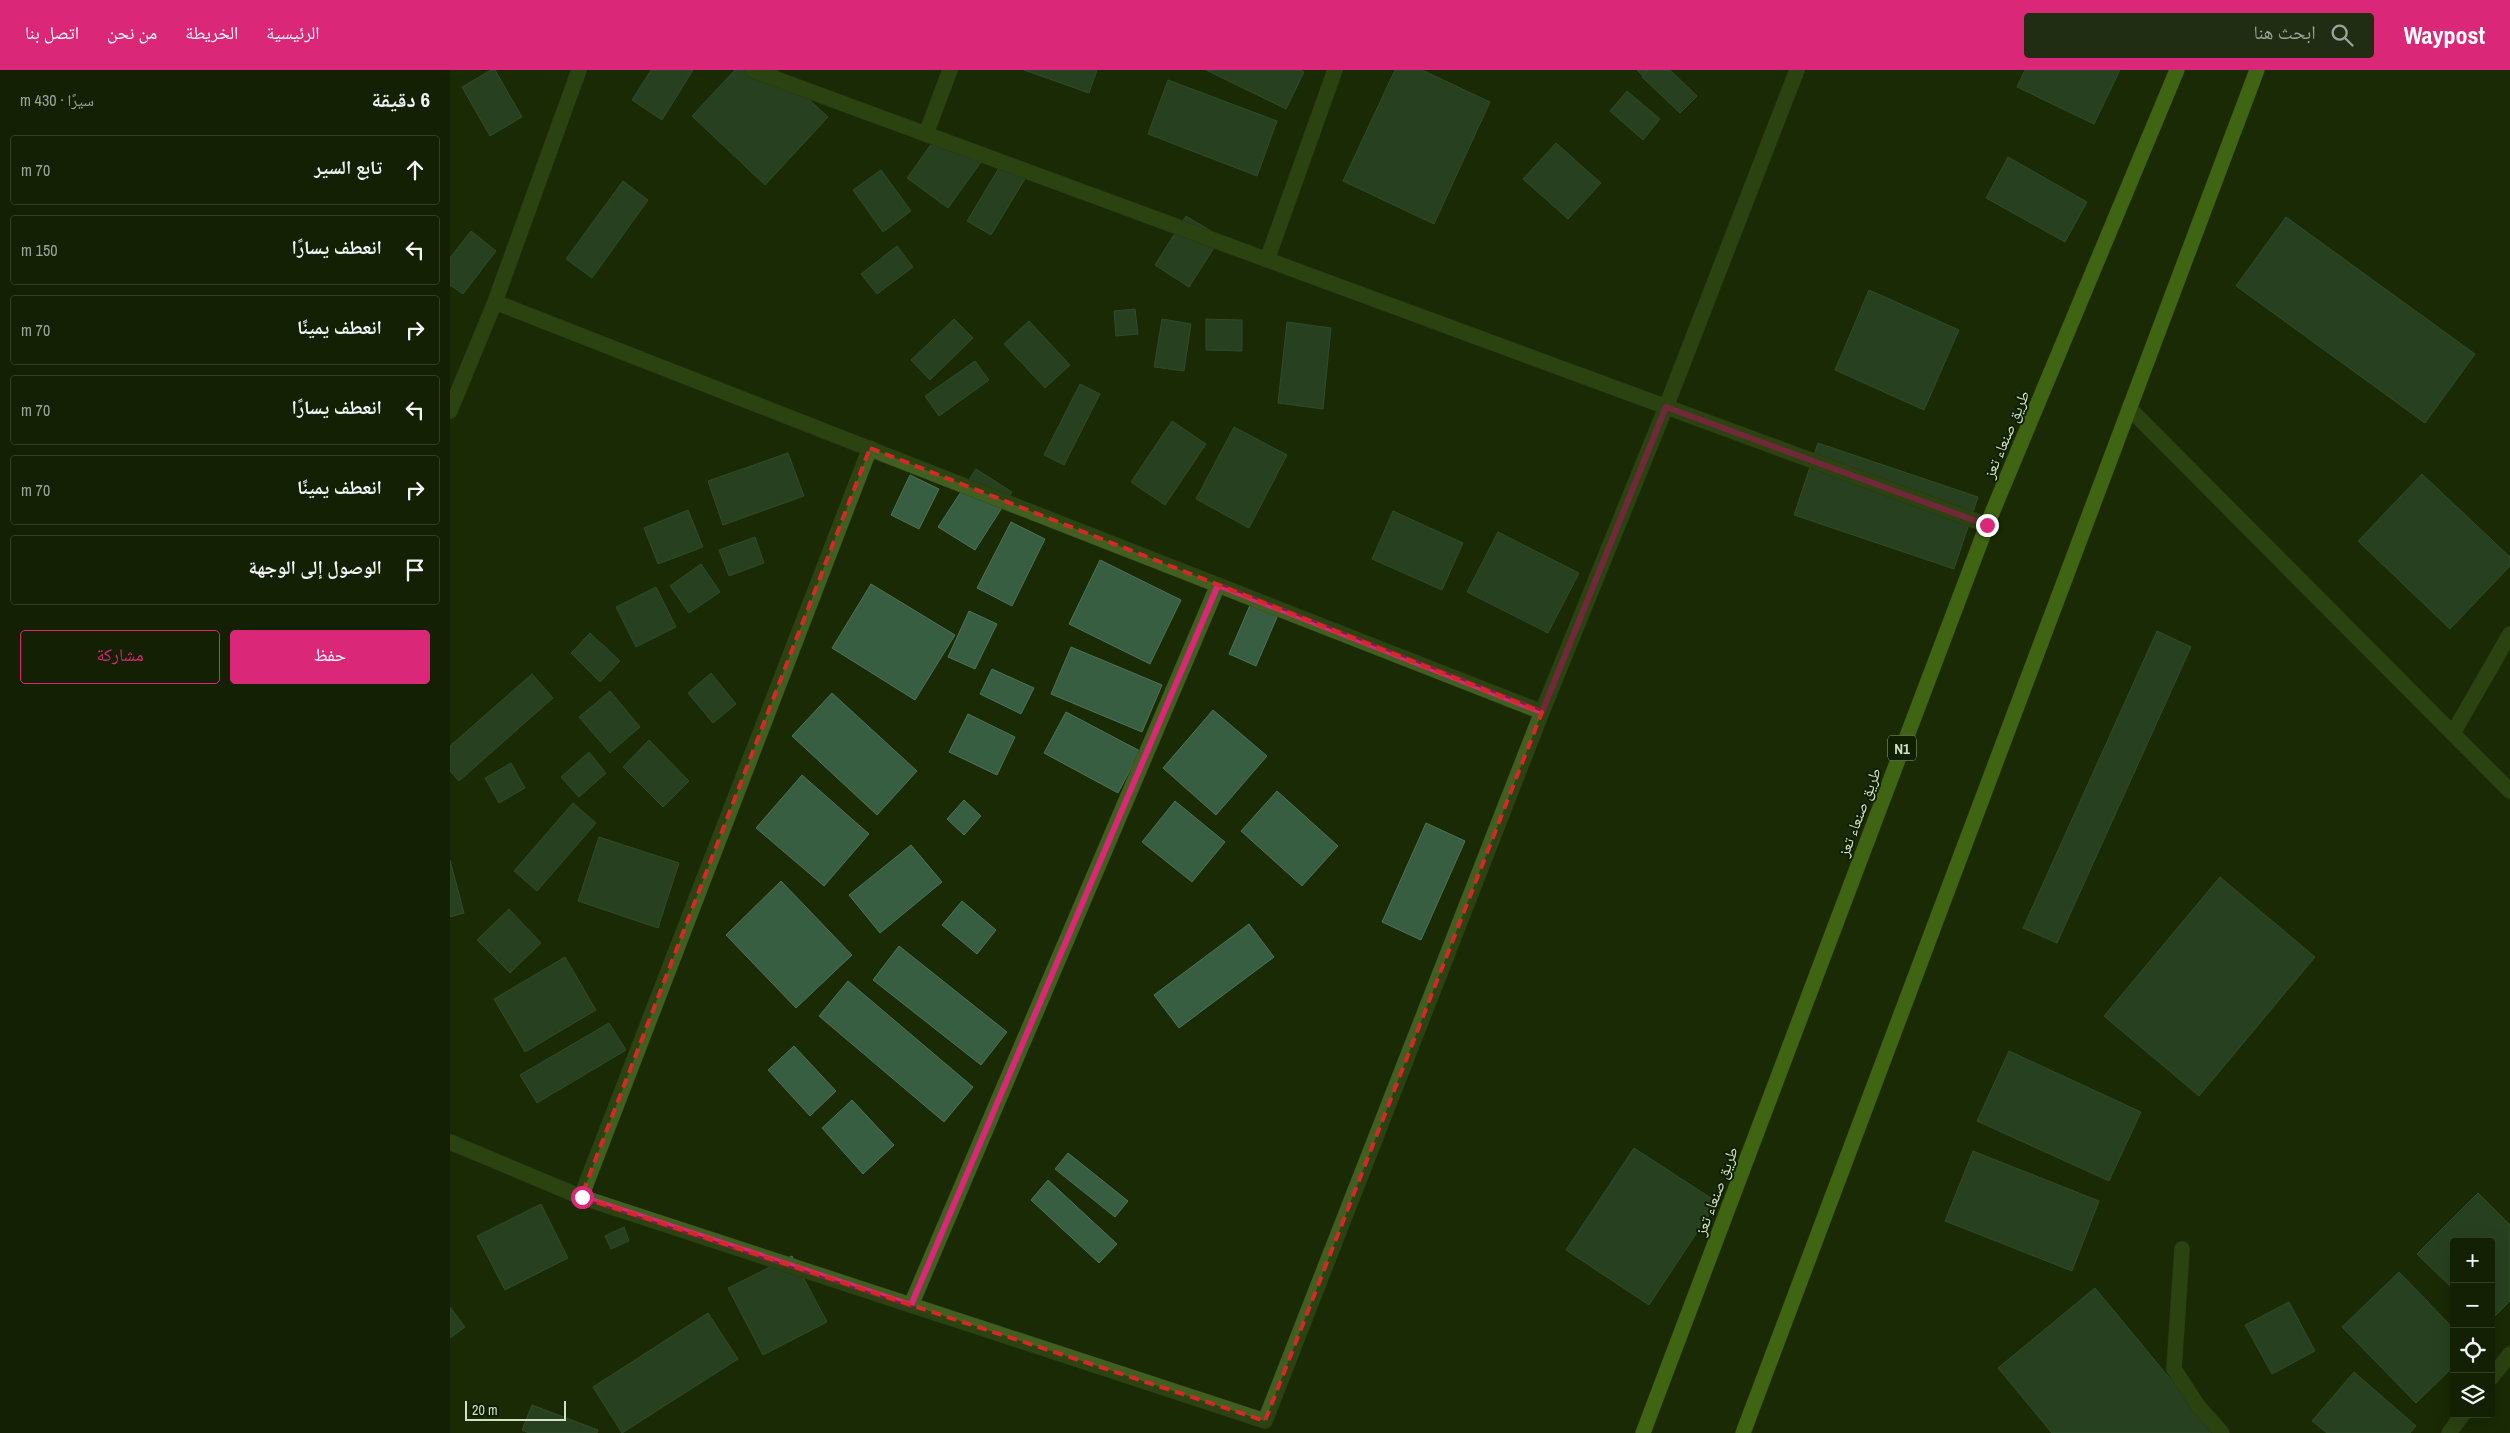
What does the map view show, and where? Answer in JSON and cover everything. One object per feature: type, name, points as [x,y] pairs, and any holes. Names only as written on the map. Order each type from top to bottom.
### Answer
[{"type":"highway","name":"طريق صنعاء تعز","points":[[1643,1433],[1987,525],[2177,70]]},
{"type":"highway","points":[[1743,1433],[2257,70]]},
{"type":"street","points":[[450,411],[495,302],[579,70]]},
{"type":"street","points":[[752,70],[1987,525]]},
{"type":"street","points":[[926,134],[950,70]]},
{"type":"street","points":[[1267,260],[1335,70]]},
{"type":"street","points":[[450,1142],[582,1197],[1265,1421],[1542,712],[1666,407],[1797,70]]},
{"type":"street","points":[[495,302],[1542,712]]},
{"type":"street","points":[[2129,408],[2510,791]]},
{"type":"street","points":[[582,1197],[870,448]]},
{"type":"street","points":[[911,1305],[1218,585]]},
{"type":"street","points":[[2452,733],[2510,634]]},
{"type":"street","points":[[2182,1249],[2174,1369],[2198,1406],[2222,1433]]},
{"type":"street","points":[[2495,1373],[2510,1354]]},
{"type":"street","points":[[2449,1433],[2460,1418]]},
{"type":"highlighted area","points":[[870,448],[1542,712],[1265,1421],[581,1197]]},
{"type":"building","points":[[491,70],[495,70],[522,117],[490,136],[462,87]]},
{"type":"building","points":[[651,70],[693,70],[662,120],[632,100]]},
{"type":"building","points":[[735,70],[777,70],[828,117],[765,185],[692,116]]},
{"type":"building","points":[[1024,70],[1097,70],[1089,93]]},
{"type":"building","points":[[1206,70],[1301,70],[1304,72],[1286,109]]},
{"type":"building","points":[[1395,70],[1422,70],[1490,102],[1434,224],[1343,181]]},
{"type":"building","points":[[1637,70],[1657,70],[1647,80]]},
{"type":"building","points":[[1648,70],[1670,70],[1697,96],[1680,113],[1642,77]]},
{"type":"building","points":[[2025,70],[2120,70],[2094,124],[2017,87]]},
{"type":"building","points":[[1168,80],[1277,121],[1257,176],[1148,134]]},
{"type":"building","points":[[1627,91],[1660,119],[1643,140],[1610,111]]},
{"type":"building","points":[[940,132],[981,162],[948,208],[907,178]]},
{"type":"building","points":[[1556,143],[1601,183],[1568,219],[1523,179]]},
{"type":"building","points":[[2008,157],[2087,202],[2065,242],[1986,198]]},
{"type":"building","points":[[1002,163],[1026,177],[991,235],[967,221]]},
{"type":"building","points":[[881,170],[911,211],[883,232],[853,190]]},
{"type":"building","points":[[623,181],[648,200],[592,278],[566,259]]},
{"type":"building","points":[[1186,216],[1221,237],[1189,287],[1155,265]]},
{"type":"building","points":[[2286,217],[2475,354],[2425,423],[2236,286]]},
{"type":"building","points":[[471,231],[496,251],[463,294],[450,285],[450,258]]},
{"type":"building","points":[[897,246],[913,267],[877,294],[861,274]]},
{"type":"building","points":[[1869,290],[1959,330],[1924,410],[1835,370]]},
{"type":"building","points":[[1135,309],[1138,334],[1116,336],[1114,311]]},
{"type":"building","points":[[954,319],[973,338],[930,380],[911,360]]},
{"type":"building","points":[[1162,319],[1191,324],[1184,371],[1154,367]]},
{"type":"building","points":[[1206,319],[1242,320],[1242,351],[1206,350]]},
{"type":"building","points":[[1029,321],[1070,365],[1045,388],[1004,344]]},
{"type":"building","points":[[1287,322],[1331,328],[1323,409],[1278,403]]},
{"type":"building","points":[[975,361],[989,380],[939,416],[925,396]]},
{"type":"building","points":[[1080,384],[1100,394],[1064,465],[1044,455]]},
{"type":"building","points":[[1172,421],[1206,444],[1165,505],[1131,482]]},
{"type":"building","points":[[1234,427],[1287,455],[1249,528],[1196,499]]},
{"type":"building","points":[[1818,443],[1978,497],[1954,569],[1794,515]]},
{"type":"building","points":[[788,453],[804,496],[723,525],[708,481]]},
{"type":"building","points":[[976,469],[1012,492],[975,550],[938,527]]},
{"type":"building","points":[[2422,474],[2510,557],[2510,566],[2450,629],[2358,541]]},
{"type":"building","points":[[910,475],[939,489],[919,529],[891,515]]},
{"type":"building","points":[[688,510],[703,547],[658,564],[644,528]]},
{"type":"building","points":[[1393,511],[1463,543],[1442,590],[1372,559]]},
{"type":"building","points":[[1011,522],[1045,539],[1012,606],[977,588]]},
{"type":"building","points":[[1498,532],[1579,573],[1548,633],[1467,592]]},
{"type":"building","points":[[755,537],[764,563],[729,576],[719,550]]},
{"type":"building","points":[[1100,560],[1181,600],[1150,664],[1069,624]]},
{"type":"building","points":[[701,564],[720,592],[689,613],[670,586]]},
{"type":"building","points":[[871,584],[955,635],[915,700],[832,648]]},
{"type":"building","points":[[656,587],[676,627],[636,647],[616,607]]},
{"type":"building","points":[[1254,596],[1281,608],[1256,666],[1229,654]]},
{"type":"building","points":[[969,611],[997,624],[975,669],[948,657]]},
{"type":"building","points":[[2157,631],[2191,647],[2057,943],[2023,928]]},
{"type":"building","points":[[590,633],[620,661],[600,682],[571,653]]},
{"type":"building","points":[[1071,647],[1162,685],[1142,732],[1051,694]]},
{"type":"building","points":[[992,669],[1034,688],[1021,714],[980,694]]},
{"type":"building","points":[[711,673],[736,704],[713,723],[688,693]]},
{"type":"building","points":[[532,674],[553,698],[459,781],[450,771],[450,746]]},
{"type":"building","points":[[610,691],[640,727],[610,753],[579,717]]},
{"type":"building","points":[[832,693],[917,771],[877,815],[792,736]]},
{"type":"building","points":[[1213,710],[1267,756],[1216,815],[1163,768]]},
{"type":"building","points":[[1066,712],[1140,751],[1118,793],[1044,753]]},
{"type":"building","points":[[968,714],[1015,737],[997,775],[949,752]]},
{"type":"building","points":[[649,740],[689,781],[663,807],[623,767]]},
{"type":"building","points":[[589,752],[606,773],[579,797],[561,777]]},
{"type":"building","points":[[511,763],[525,788],[499,803],[485,778]]},
{"type":"building","points":[[802,775],[869,834],[824,886],[756,828]]},
{"type":"building","points":[[1277,791],[1338,846],[1302,886],[1241,831]]},
{"type":"building","points":[[964,800],[981,816],[964,835],[947,819]]},
{"type":"building","points":[[1175,801],[1225,842],[1192,882],[1142,842]]},
{"type":"building","points":[[573,803],[596,823],[537,891],[514,871]]},
{"type":"building","points":[[1426,823],[1465,841],[1421,940],[1382,922]]},
{"type":"building","points":[[599,837],[679,863],[658,928],[578,901]]},
{"type":"building","points":[[911,845],[942,882],[880,933],[849,895]]},
{"type":"building","points":[[450,860],[464,913],[450,917]]},
{"type":"building","points":[[2220,877],[2315,957],[2199,1096],[2104,1016]]},
{"type":"building","points":[[781,881],[852,955],[796,1008],[726,935]]},
{"type":"building","points":[[962,901],[996,930],[977,954],[942,925]]},
{"type":"building","points":[[509,909],[541,943],[510,973],[477,940]]},
{"type":"building","points":[[1249,924],[1274,957],[1179,1028],[1154,995]]},
{"type":"building","points":[[899,946],[1007,1032],[981,1065],[873,980]]},
{"type":"building","points":[[565,957],[596,1010],[525,1052],[494,999]]},
{"type":"building","points":[[848,981],[973,1087],[944,1122],[819,1016]]},
{"type":"building","points":[[609,1023],[626,1050],[537,1103],[520,1075]]},
{"type":"building","points":[[794,1046],[836,1091],[810,1116],[768,1070]]},
{"type":"building","points":[[2009,1051],[2141,1112],[2109,1181],[1977,1121]]},
{"type":"building","points":[[852,1100],[894,1145],[863,1174],[822,1128]]},
{"type":"building","points":[[1634,1148],[1717,1202],[1649,1305],[1566,1250]]},
{"type":"building","points":[[1973,1151],[2099,1201],[2072,1271],[1945,1221]]},
{"type":"building","points":[[1068,1153],[1128,1201],[1115,1217],[1055,1169]]},
{"type":"building","points":[[1048,1180],[1117,1244],[1099,1263],[1031,1200]]},
{"type":"building","points":[[2478,1193],[2510,1225],[2510,1301],[2495,1316],[2495,1238],[2450,1238],[2450,1286],[2417,1254]]},
{"type":"building","points":[[541,1204],[568,1258],[505,1290],[477,1236]]},
{"type":"building","points":[[624,1227],[629,1241],[611,1249],[605,1236]]},
{"type":"building","points":[[792,1256],[827,1322],[763,1355],[728,1288]]},
{"type":"building","points":[[2399,1272],[2450,1325],[2450,1370],[2416,1403],[2342,1327]]},
{"type":"building","points":[[2095,1288],[2215,1433],[2052,1433],[1998,1368]]},
{"type":"building","points":[[2289,1302],[2315,1351],[2272,1374],[2245,1325]]},
{"type":"building","points":[[450,1307],[465,1327],[450,1338]]},
{"type":"building","points":[[708,1313],[738,1359],[622,1433],[593,1387]]},
{"type":"building","points":[[2354,1372],[2416,1426],[2410,1433],[2327,1433],[2312,1421]]},
{"type":"building","points":[[532,1405],[598,1430],[597,1433],[529,1433],[522,1430]]},
{"type":"route","points":[[582,1197],[911,1305],[1218,585],[1542,712],[1666,407],[1987,525]]}]
